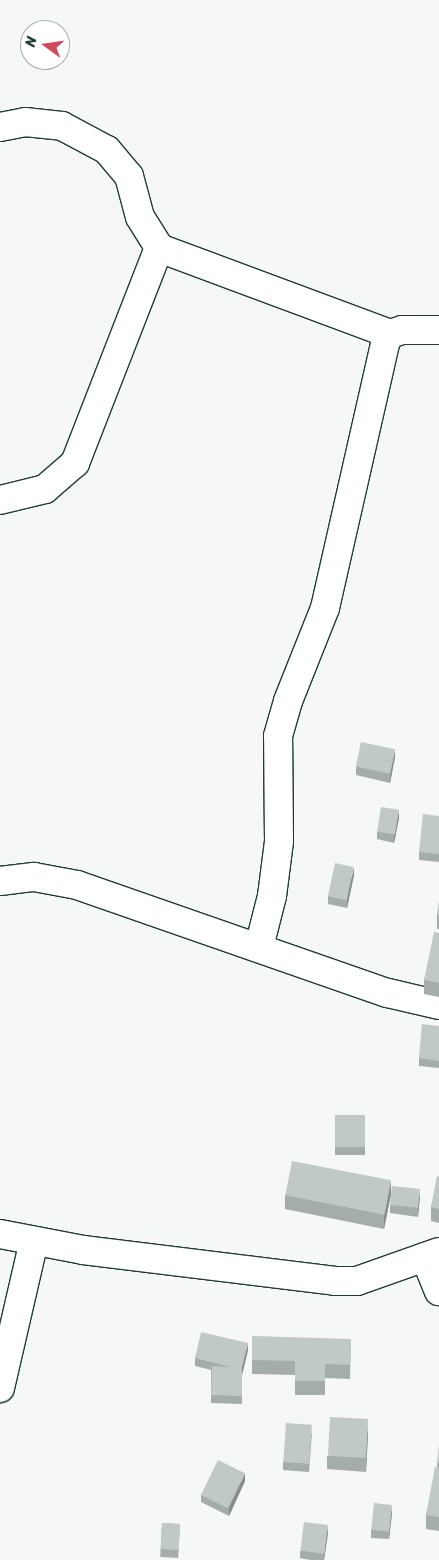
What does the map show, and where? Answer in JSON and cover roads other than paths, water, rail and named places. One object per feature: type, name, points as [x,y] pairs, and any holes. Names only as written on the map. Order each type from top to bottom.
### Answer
[{"type":"street","points":[[0,127],[25,122],[62,126],[107,150],[129,176],[140,217],[159,248],[390,334],[402,330],[439,330]]},
{"type":"street","points":[[0,500],[45,489],[75,463],[159,248]]},
{"type":"street","points":[[259,947],[272,896],[280,841],[278,736],[288,701],[325,608],[385,343],[390,334]]},
{"type":"street","points":[[0,881],[34,877],[77,886],[259,947],[388,993],[439,1006]]},
{"type":"street","points":[[0,1234],[34,1241],[335,1282],[357,1281],[432,1255],[439,1291]]},
{"type":"street","points":[[0,1388],[34,1241]]}]
